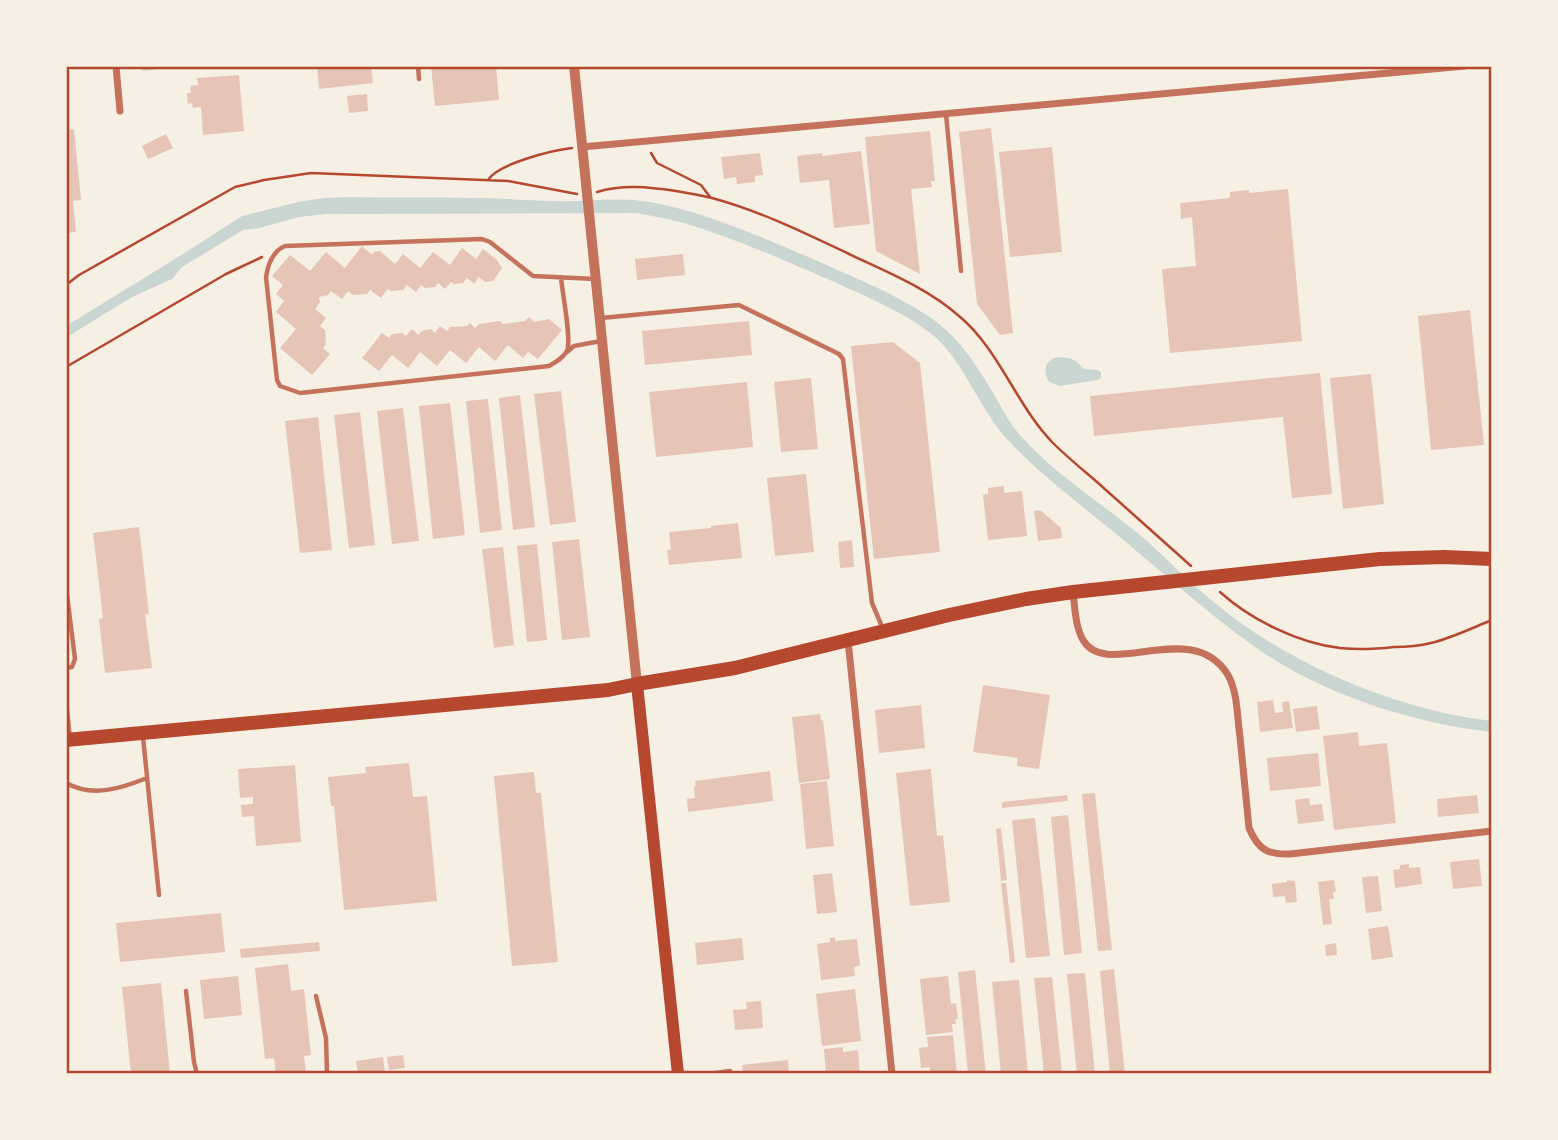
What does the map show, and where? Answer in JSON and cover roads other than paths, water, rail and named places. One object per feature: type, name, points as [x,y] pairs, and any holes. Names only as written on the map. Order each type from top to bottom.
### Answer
[{"type":"main road","points":[[68,740],[608,690],[735,668],[990,606],[1073,592],[1380,559],[1492,559]]},
{"type":"main road","points":[[637,684],[678,1073]]},
{"type":"street","points":[[116,66],[120,111]]},
{"type":"street","points":[[574,66],[637,684]]},
{"type":"street","points":[[582,147],[1465,66]]},
{"type":"street","points":[[1073,592],[1083,642],[1093,649],[1103,654],[1116,655],[1192,649],[1206,653],[1226,672],[1235,693],[1249,828],[1263,849],[1275,854],[1290,854],[1492,831]]},
{"type":"street","points":[[848,640],[892,1073]]},
{"type":"lane","points":[[418,66],[419,79]]},
{"type":"lane","points":[[946,114],[961,271]]},
{"type":"lane","points":[[596,279],[530,275],[482,239],[290,245],[279,248],[266,277],[277,380],[280,386],[300,393],[550,366],[575,346],[602,341]]},
{"type":"lane","points":[[561,277],[568,341],[566,352]]},
{"type":"lane","points":[[600,318],[739,305],[839,354],[843,359],[872,603],[884,631]]},
{"type":"lane","points":[[568,341],[575,346]]},
{"type":"lane","points":[[66,587],[75,659],[69,667]]},
{"type":"lane","points":[[66,700],[68,740]]},
{"type":"lane","points":[[143,733],[159,895]]},
{"type":"lane","points":[[66,783],[86,790],[102,791],[119,789],[147,778]]},
{"type":"lane","points":[[186,991],[197,1073]]},
{"type":"lane","points":[[316,996],[326,1038],[327,1073]]},
{"type":"lane","points":[[708,1073],[730,1073]]}]
